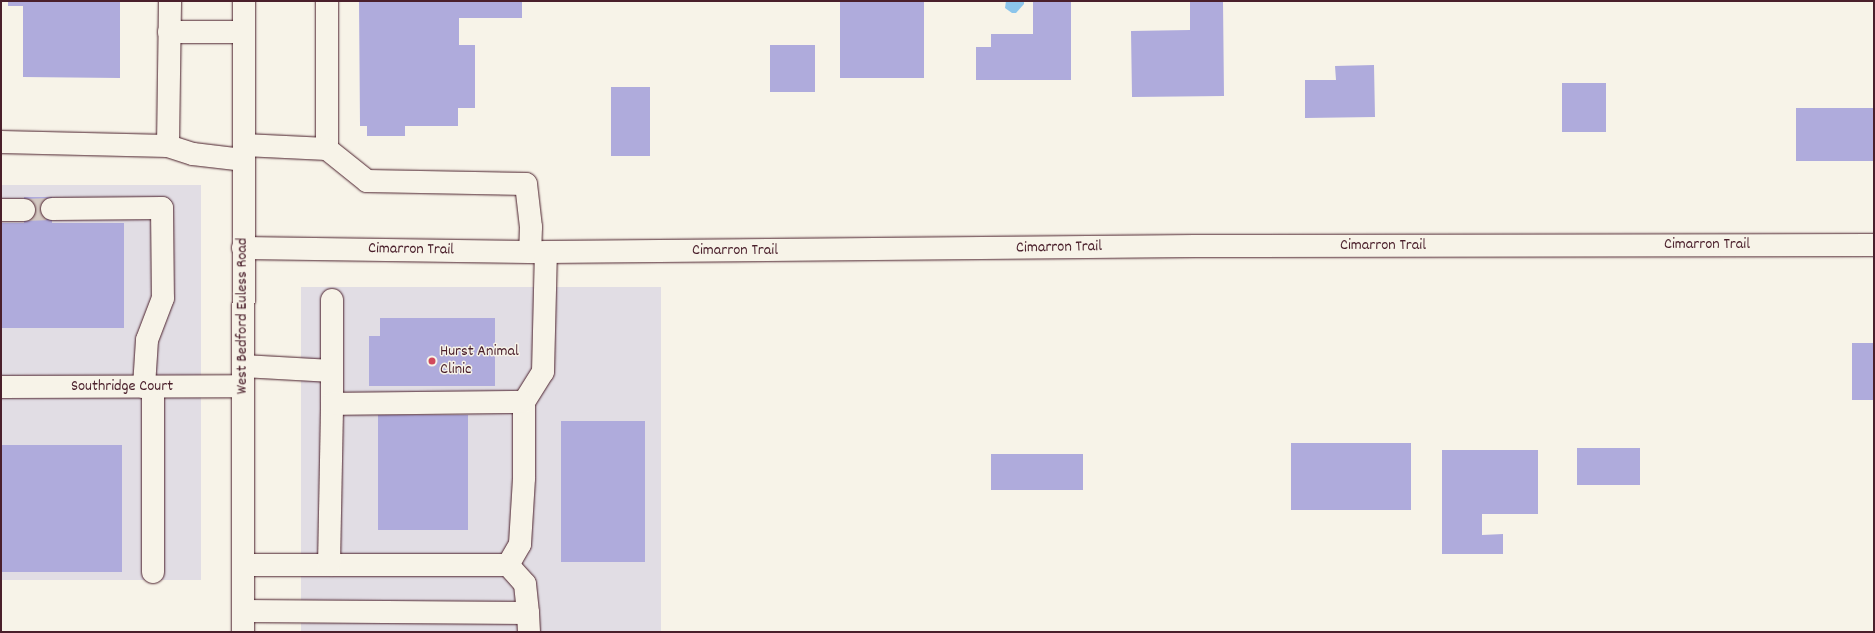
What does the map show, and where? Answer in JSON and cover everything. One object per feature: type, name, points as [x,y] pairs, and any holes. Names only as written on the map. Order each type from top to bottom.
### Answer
[{"type":"street","points":[[168,146],[170,1]]},
{"type":"street","name":"West Bedford Euless Road","points":[[243,622],[244,1]]},
{"type":"street","points":[[327,1],[327,149]]},
{"type":"street","points":[[169,32],[244,32]]},
{"type":"street","points":[[1,142],[168,146],[193,154],[327,149],[367,182],[526,184],[531,227],[538,252],[543,372],[524,402],[524,478],[520,544],[508,565]]},
{"type":"street","points":[[52,209],[162,208],[163,298],[147,340],[153,572]]},
{"type":"street","points":[[1,210],[24,210]]},
{"type":"street","name":"Cimarron Trail","points":[[243,248],[538,252],[1195,246],[1874,245]]},
{"type":"street","points":[[329,564],[332,300]]},
{"type":"street","name":"Southridge Court","points":[[1,387],[149,387],[243,376],[332,371]]},
{"type":"street","points":[[332,404],[524,402]]},
{"type":"street","points":[[243,565],[508,565],[525,584],[528,622],[243,622]]},
{"type":"shaded area","points":[[1,185],[201,185],[201,580],[1,580]]},
{"type":"shaded area","points":[[301,287],[661,287],[661,632],[301,632]]},
{"type":"water","points":[[1006,1],[1024,1],[1024,4],[1016,13],[1012,13],[1005,8]]},
{"type":"building","points":[[8,1],[120,1],[120,78],[23,77],[23,6],[8,6]]},
{"type":"building","points":[[359,1],[522,1],[522,18],[459,18],[459,45],[475,45],[475,108],[458,108],[458,126],[405,126],[405,136],[367,136],[367,126],[360,126]]},
{"type":"building","points":[[840,1],[924,1],[924,78],[840,78]]},
{"type":"building","points":[[1033,1],[1071,1],[1071,80],[976,80],[976,47],[991,47],[991,34],[1033,34]]},
{"type":"building","points":[[1190,1],[1223,1],[1224,96],[1132,97],[1131,31],[1190,30]]},
{"type":"building","points":[[770,45],[815,45],[815,92],[770,92]]},
{"type":"building","points":[[1374,65],[1375,117],[1305,118],[1305,80],[1336,80],[1335,66]]},
{"type":"building","points":[[1562,83],[1606,83],[1606,132],[1562,132]]},
{"type":"building","points":[[611,87],[650,87],[650,156],[611,156]]},
{"type":"building","points":[[1796,108],[1874,108],[1874,161],[1796,161]]},
{"type":"building","points":[[24,197],[52,197],[52,223],[124,223],[124,328],[1,328],[1,223],[24,223]]},
{"type":"building","name":"Hurst Animal Clinic","points":[[380,318],[495,318],[495,386],[369,386],[369,336],[380,336]]},
{"type":"building","points":[[1852,343],[1874,343],[1874,400],[1852,400]]},
{"type":"building","points":[[378,415],[468,415],[468,530],[378,530]]},
{"type":"building","points":[[561,421],[645,421],[645,562],[561,562]]},
{"type":"building","points":[[1291,443],[1411,443],[1411,510],[1291,510]]},
{"type":"building","points":[[1,445],[122,445],[122,572],[1,572]]},
{"type":"building","points":[[1577,448],[1640,448],[1640,485],[1577,485]]},
{"type":"building","points":[[1442,450],[1538,450],[1538,514],[1482,514],[1482,535],[1503,534],[1503,554],[1442,554]]},
{"type":"building","points":[[991,454],[1083,454],[1083,490],[991,490]]},
{"type":"tunnel","points":[[24,210],[52,209]]},
{"type":"place","name":"Hurst Animal Clinic","points":[[432,361]]}]
